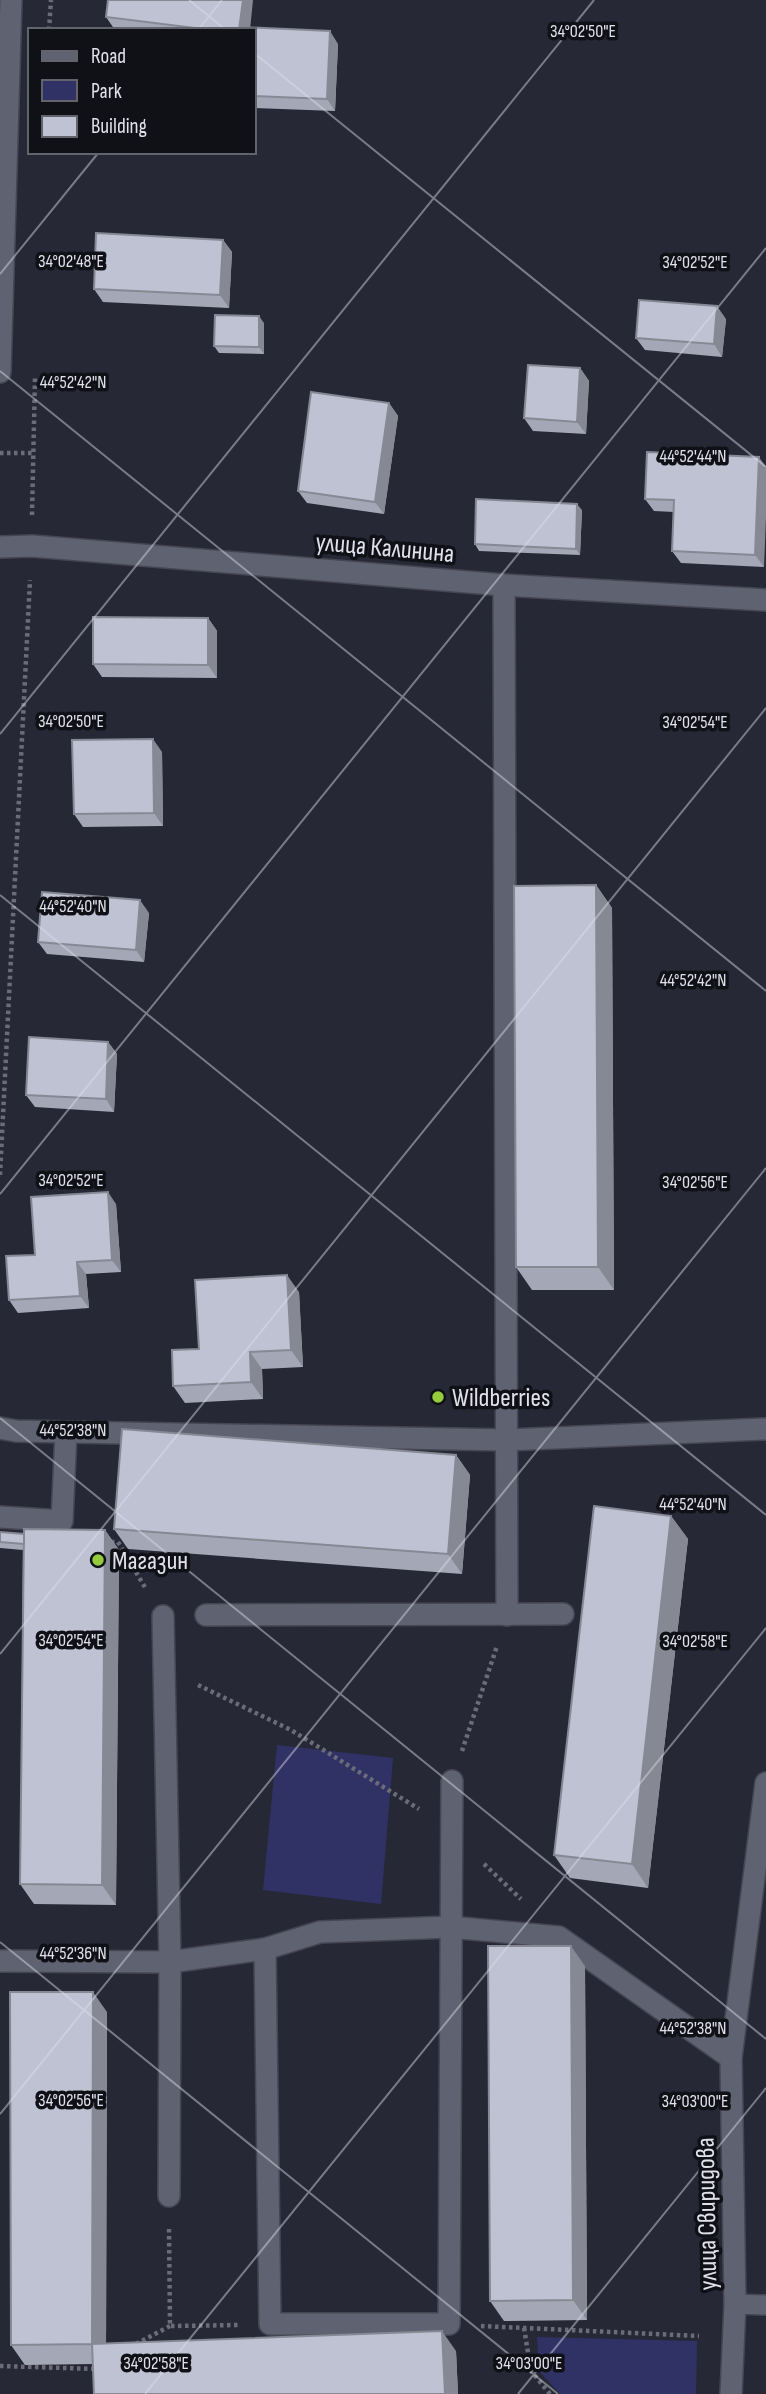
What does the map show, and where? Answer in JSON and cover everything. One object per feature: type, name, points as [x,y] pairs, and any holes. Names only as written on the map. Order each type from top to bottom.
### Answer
[{"type":"street","points":[[0,372],[11,0]]},
{"type":"street","name":"улица Калинина","points":[[0,547],[32,546],[503,585],[766,600]]},
{"type":"street","points":[[503,585],[508,1615]]},
{"type":"street","points":[[4,1429],[506,1440],[766,1429]]},
{"type":"street","points":[[0,1517],[62,1521],[66,1432]]},
{"type":"street","points":[[206,1615],[563,1614]]},
{"type":"street","points":[[163,1616],[170,1962],[169,2196]]},
{"type":"street","points":[[264,1949],[270,2324],[449,2324],[452,1781]]},
{"type":"street","name":"улица Свиридова","points":[[731,2394],[735,2304],[731,2058],[766,1783]]},
{"type":"street","points":[[0,1961],[170,1962],[264,1949],[320,1932],[450,1927],[559,1937],[731,2058]]},
{"type":"lane","points":[[735,2304],[766,2305]]},
{"type":"path","points":[[49,28],[51,0]]},
{"type":"path","points":[[0,453],[34,453]]},
{"type":"path","points":[[0,1175],[32,546]]},
{"type":"path","points":[[107,1542],[118,1542],[163,1616]]},
{"type":"path","points":[[452,1781],[508,1615]]},
{"type":"path","points":[[192,1682],[290,1730],[439,1821],[559,1937]]},
{"type":"path","points":[[169,2196],[170,2326]]},
{"type":"path","points":[[128,2349],[170,2326],[270,2324]]},
{"type":"path","points":[[449,2324],[735,2337]]},
{"type":"path","points":[[524,2328],[531,2371],[550,2394]]},
{"type":"path","points":[[0,2366],[94,2371],[102,2366]]},
{"type":"green space","points":[[277,1745],[393,1758],[381,1904],[263,1890]]},
{"type":"green space","points":[[537,2337],[697,2341],[696,2394],[560,2394],[539,2371]]},
{"type":"building","points":[[108,0],[243,0],[239,28],[195,28],[106,17]]},
{"type":"building","points":[[242,27],[330,31],[327,99],[256,96],[256,28]]},
{"type":"building","points":[[96,233],[223,240],[220,295],[94,289]]},
{"type":"building","points":[[639,300],[717,306],[714,344],[636,338]]},
{"type":"building","points":[[215,315],[259,316],[259,347],[214,346]]},
{"type":"building","points":[[528,365],[580,368],[577,422],[524,418]]},
{"type":"building","points":[[311,392],[389,403],[375,502],[298,491]]},
{"type":"building","points":[[647,452],[759,457],[755,555],[672,551],[674,500],[645,499]]},
{"type":"building","points":[[476,499],[577,504],[576,549],[475,544]]},
{"type":"building","points":[[93,617],[208,618],[208,665],[93,664]]},
{"type":"building","points":[[153,739],[154,813],[74,814],[72,740]]},
{"type":"building","points":[[596,885],[598,1267],[516,1267],[514,886]]},
{"type":"building","points":[[42,892],[140,900],[136,950],[38,942]]},
{"type":"building","points":[[29,1037],[108,1042],[106,1099],[26,1095]]},
{"type":"building","points":[[108,1192],[112,1260],[77,1262],[80,1296],[9,1300],[6,1256],[35,1255],[31,1197]]},
{"type":"building","points":[[287,1275],[291,1350],[250,1352],[251,1382],[173,1386],[172,1350],[199,1349],[195,1280]]},
{"type":"building","points":[[122,1429],[456,1455],[448,1554],[114,1529]]},
{"type":"building","points":[[594,1506],[671,1516],[632,1864],[554,1855]]},
{"type":"building","points":[[24,1529],[105,1530],[102,1885],[20,1884]]},
{"type":"building","points":[[0,1532],[24,1534],[24,1544],[0,1542]]},
{"type":"building","points":[[488,1946],[571,1946],[573,2300],[490,2301]]},
{"type":"building","points":[[10,1992],[93,1992],[92,2344],[11,2345]]},
{"type":"building","points":[[442,2331],[445,2394],[94,2394],[92,2344]]},
{"type":"place","name":"Wildberries","points":[[438,1397]]},
{"type":"place","name":"Магазин","points":[[98,1560]]}]
